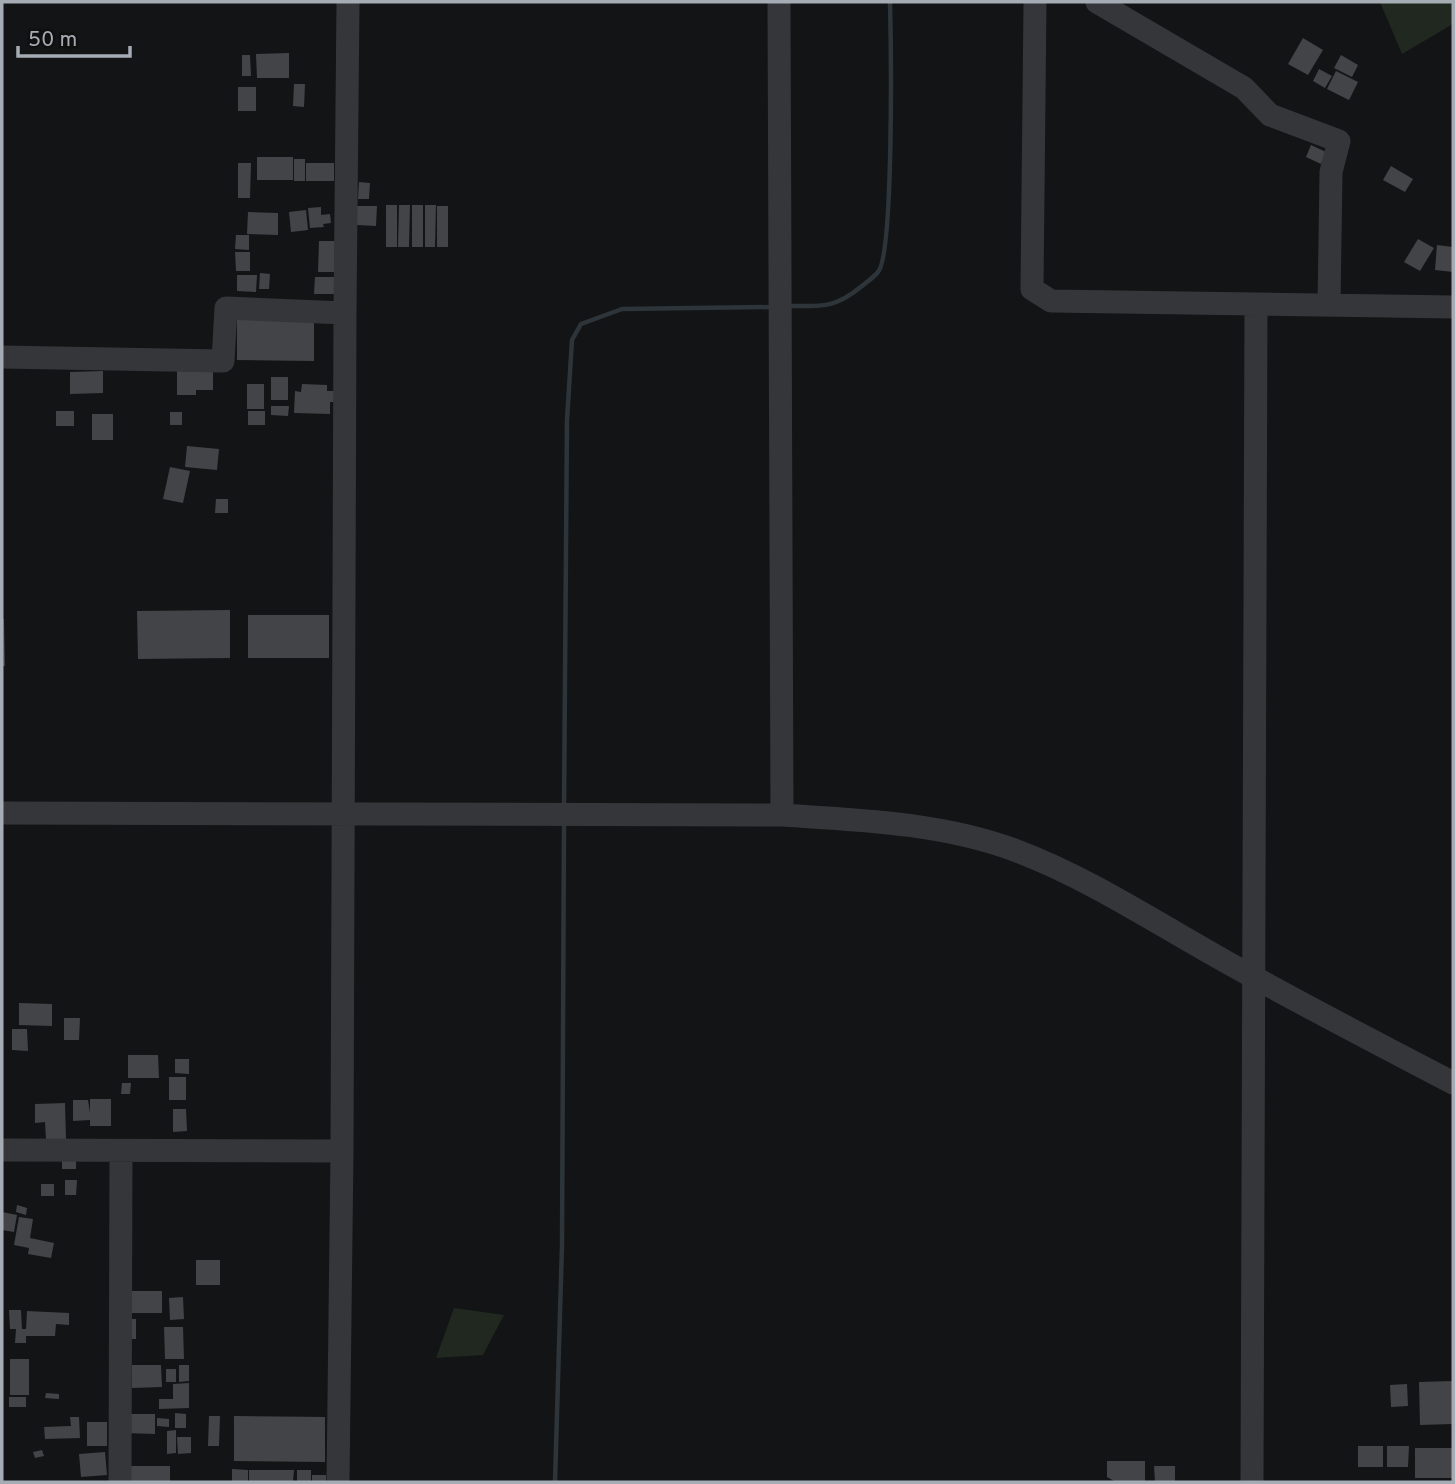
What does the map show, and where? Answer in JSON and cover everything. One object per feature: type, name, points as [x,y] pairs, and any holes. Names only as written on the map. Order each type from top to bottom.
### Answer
[{"type":"street","points":[[338,1482],[348,2]]},
{"type":"street","points":[[779,2],[782,815]]},
{"type":"street","points":[[1035,2],[1032,289],[1051,301],[1453,307]]},
{"type":"street","points":[[1097,2],[1244,88],[1270,115],[1339,141],[1331,172],[1329,306]]},
{"type":"street","points":[[1252,1482],[1256,305]]},
{"type":"street","points":[[2,357],[223,361],[226,309],[345,313]]},
{"type":"street","points":[[2,813],[782,815],[887,821],[955,834],[1017,851],[1089,885],[1254,978],[1453,1083]]},
{"type":"street","points":[[2,1150],[342,1151]]},
{"type":"street","points":[[120,1482],[121,1151]]},
{"type":"shaded area","points":[[1380,2],[1453,2],[1453,24],[1402,54]]},
{"type":"shaded area","points":[[454,1308],[504,1315],[483,1355],[436,1358]]},
{"type":"building","points":[[1303,38],[1323,50],[1308,75],[1288,64]]},
{"type":"building","points":[[289,53],[289,78],[257,78],[256,54]]},
{"type":"building","points":[[242,55],[250,55],[251,76],[242,76]]},
{"type":"building","points":[[1341,55],[1358,65],[1352,77],[1334,68]]},
{"type":"building","points":[[1319,69],[1332,76],[1325,88],[1313,81]]},
{"type":"building","points":[[1336,71],[1358,82],[1349,100],[1327,89]]},
{"type":"building","points":[[294,84],[305,84],[304,107],[293,106]]},
{"type":"building","points":[[238,87],[256,87],[256,111],[238,111]]},
{"type":"building","points":[[1311,145],[1326,152],[1321,164],[1306,157]]},
{"type":"building","points":[[257,157],[293,157],[293,180],[257,180]]},
{"type":"building","points":[[294,159],[305,159],[305,181],[294,181]]},
{"type":"building","points":[[238,163],[251,163],[250,198],[238,198]]},
{"type":"building","points":[[306,163],[334,163],[334,181],[306,181]]},
{"type":"building","points":[[1391,166],[1413,179],[1405,192],[1383,180]]},
{"type":"building","points":[[359,182],[370,183],[369,199],[358,199]]},
{"type":"building","points":[[386,205],[397,205],[397,247],[386,247]]},
{"type":"building","points":[[399,205],[410,205],[409,247],[398,247]]},
{"type":"building","points":[[412,205],[423,205],[423,247],[412,247]]},
{"type":"building","points":[[425,205],[436,205],[435,247],[425,247]]},
{"type":"building","points":[[357,206],[377,206],[376,226],[357,225]]},
{"type":"building","points":[[437,206],[448,206],[448,247],[437,247]]},
{"type":"building","points":[[321,207],[321,215],[330,214],[331,223],[323,224],[324,227],[310,228],[308,208]]},
{"type":"building","points":[[306,210],[308,230],[291,232],[289,212]]},
{"type":"building","points":[[248,212],[278,213],[278,235],[247,234]]},
{"type":"building","points":[[236,235],[249,235],[249,250],[235,249]]},
{"type":"building","points":[[1418,239],[1434,248],[1420,271],[1404,262]]},
{"type":"building","points":[[319,241],[336,241],[335,272],[318,272]]},
{"type":"building","points":[[1437,245],[1453,247],[1453,272],[1435,270]]},
{"type":"building","points":[[235,252],[250,252],[250,271],[236,271]]},
{"type":"building","points":[[260,273],[270,274],[269,289],[259,289]]},
{"type":"building","points":[[237,275],[257,275],[256,292],[237,291]]},
{"type":"building","points":[[315,277],[336,277],[335,294],[314,294]]},
{"type":"building","points":[[237,317],[314,318],[314,361],[237,360]]},
{"type":"building","points":[[103,371],[103,393],[70,394],[70,372]]},
{"type":"building","points":[[177,371],[213,372],[213,390],[196,390],[196,395],[177,395]]},
{"type":"building","points":[[271,377],[288,377],[288,400],[271,400]]},
{"type":"building","points":[[247,384],[264,384],[264,409],[247,409]]},
{"type":"building","points":[[302,384],[327,385],[327,391],[335,391],[334,402],[330,402],[330,414],[294,413],[295,391],[301,392]]},
{"type":"building","points":[[271,406],[289,406],[288,416],[271,415]]},
{"type":"building","points":[[56,411],[74,411],[74,426],[56,426]]},
{"type":"building","points":[[248,411],[265,411],[265,425],[248,425]]},
{"type":"building","points":[[170,412],[182,412],[182,425],[170,425]]},
{"type":"building","points":[[92,414],[113,414],[113,440],[92,440]]},
{"type":"building","points":[[187,446],[219,449],[217,470],[185,467]]},
{"type":"building","points":[[170,467],[190,471],[183,503],[163,499]]},
{"type":"building","points":[[216,499],[228,499],[228,513],[215,513]]},
{"type":"building","points":[[230,610],[230,658],[138,659],[137,611]]},
{"type":"building","points":[[248,615],[329,615],[329,658],[248,658]]},
{"type":"building","points":[[4,619],[5,666],[2,666]]},
{"type":"building","points":[[19,1003],[52,1004],[52,1026],[19,1025]]},
{"type":"building","points":[[64,1018],[80,1018],[79,1040],[64,1040]]},
{"type":"building","points":[[12,1029],[27,1029],[28,1051],[12,1050]]},
{"type":"building","points":[[128,1055],[158,1055],[159,1078],[128,1078]]},
{"type":"building","points":[[175,1059],[189,1059],[189,1074],[175,1073]]},
{"type":"building","points":[[169,1077],[186,1077],[186,1100],[169,1100]]},
{"type":"building","points":[[122,1083],[131,1083],[130,1094],[121,1094]]},
{"type":"building","points":[[90,1099],[111,1099],[111,1126],[90,1126],[90,1120],[73,1121],[73,1100],[88,1100],[90,1113]]},
{"type":"building","points":[[65,1103],[66,1139],[46,1140],[45,1122],[35,1123],[35,1104]]},
{"type":"building","points":[[173,1109],[186,1109],[187,1131],[173,1132]]},
{"type":"building","points":[[62,1155],[76,1155],[76,1169],[62,1169]]},
{"type":"building","points":[[65,1180],[77,1180],[76,1195],[65,1195]]},
{"type":"building","points":[[41,1184],[54,1184],[54,1196],[41,1196]]},
{"type":"building","points":[[17,1205],[27,1208],[26,1215],[16,1212]]},
{"type":"building","points":[[2,1212],[17,1215],[14,1232],[2,1230]]},
{"type":"building","points":[[19,1217],[33,1219],[30,1238],[54,1243],[51,1258],[28,1254],[29,1248],[14,1245]]},
{"type":"building","points":[[196,1260],[220,1260],[220,1285],[196,1285]]},
{"type":"building","points":[[131,1291],[162,1291],[162,1313],[130,1313]]},
{"type":"building","points":[[183,1297],[184,1319],[170,1320],[169,1298]]},
{"type":"building","points":[[9,1310],[21,1310],[22,1329],[26,1329],[27,1311],[69,1313],[69,1325],[56,1324],[55,1336],[26,1336],[26,1343],[15,1343],[16,1329],[10,1329]]},
{"type":"building","points":[[122,1319],[136,1319],[136,1339],[122,1339]]},
{"type":"building","points":[[164,1327],[183,1327],[184,1359],[165,1359]]},
{"type":"building","points":[[10,1359],[29,1359],[29,1395],[10,1395]]},
{"type":"building","points":[[132,1365],[161,1365],[162,1387],[132,1388]]},
{"type":"building","points":[[179,1365],[189,1365],[189,1381],[179,1382]]},
{"type":"building","points":[[166,1369],[176,1369],[176,1382],[166,1382]]},
{"type":"building","points":[[1453,1381],[1453,1424],[1420,1425],[1419,1382]]},
{"type":"building","points":[[189,1383],[189,1408],[159,1409],[159,1399],[173,1399],[173,1384]]},
{"type":"building","points":[[1407,1384],[1408,1406],[1391,1407],[1390,1385]]},
{"type":"building","points":[[46,1393],[59,1394],[59,1399],[45,1398]]},
{"type":"building","points":[[9,1397],[26,1397],[26,1407],[9,1407]]},
{"type":"building","points":[[175,1413],[186,1414],[186,1428],[175,1428]]},
{"type":"building","points":[[125,1414],[155,1414],[155,1434],[124,1433]]},
{"type":"building","points":[[209,1416],[220,1416],[219,1446],[208,1446]]},
{"type":"building","points":[[234,1416],[325,1417],[325,1462],[234,1461]]},
{"type":"building","points":[[70,1417],[79,1417],[80,1438],[45,1439],[44,1427],[71,1426]]},
{"type":"building","points":[[157,1418],[169,1419],[169,1427],[157,1426]]},
{"type":"building","points":[[87,1422],[107,1422],[107,1446],[87,1446]]},
{"type":"building","points":[[176,1430],[176,1453],[167,1454],[167,1431]]},
{"type":"building","points":[[177,1437],[191,1437],[191,1453],[178,1454]]},
{"type":"building","points":[[1358,1446],[1383,1446],[1383,1467],[1358,1467]]},
{"type":"building","points":[[1387,1446],[1409,1446],[1408,1467],[1387,1467]]},
{"type":"building","points":[[1415,1448],[1453,1448],[1453,1478],[1415,1478]]},
{"type":"building","points":[[42,1450],[44,1456],[35,1458],[33,1452]]},
{"type":"building","points":[[105,1452],[107,1475],[81,1477],[79,1454]]},
{"type":"building","points":[[1107,1461],[1145,1461],[1145,1482],[1116,1482],[1107,1477]]},
{"type":"building","points":[[125,1466],[170,1466],[170,1481],[125,1482]]},
{"type":"building","points":[[1154,1466],[1175,1466],[1175,1482],[1155,1482]]},
{"type":"building","points":[[232,1469],[248,1470],[248,1482],[232,1482]]},
{"type":"building","points":[[249,1470],[294,1470],[293,1482],[249,1482]]},
{"type":"building","points":[[297,1470],[311,1470],[311,1482],[297,1482]]},
{"type":"building","points":[[312,1475],[326,1475],[326,1482],[312,1482]]},
{"type":"waterway","points":[[788,306],[827,305],[843,299],[878,272],[887,228],[889,189],[890,2]]},
{"type":"waterway","points":[[564,808],[567,420],[572,340],[581,324],[622,309],[772,307]]},
{"type":"waterway","points":[[555,1482],[562,1245],[564,820]]}]
